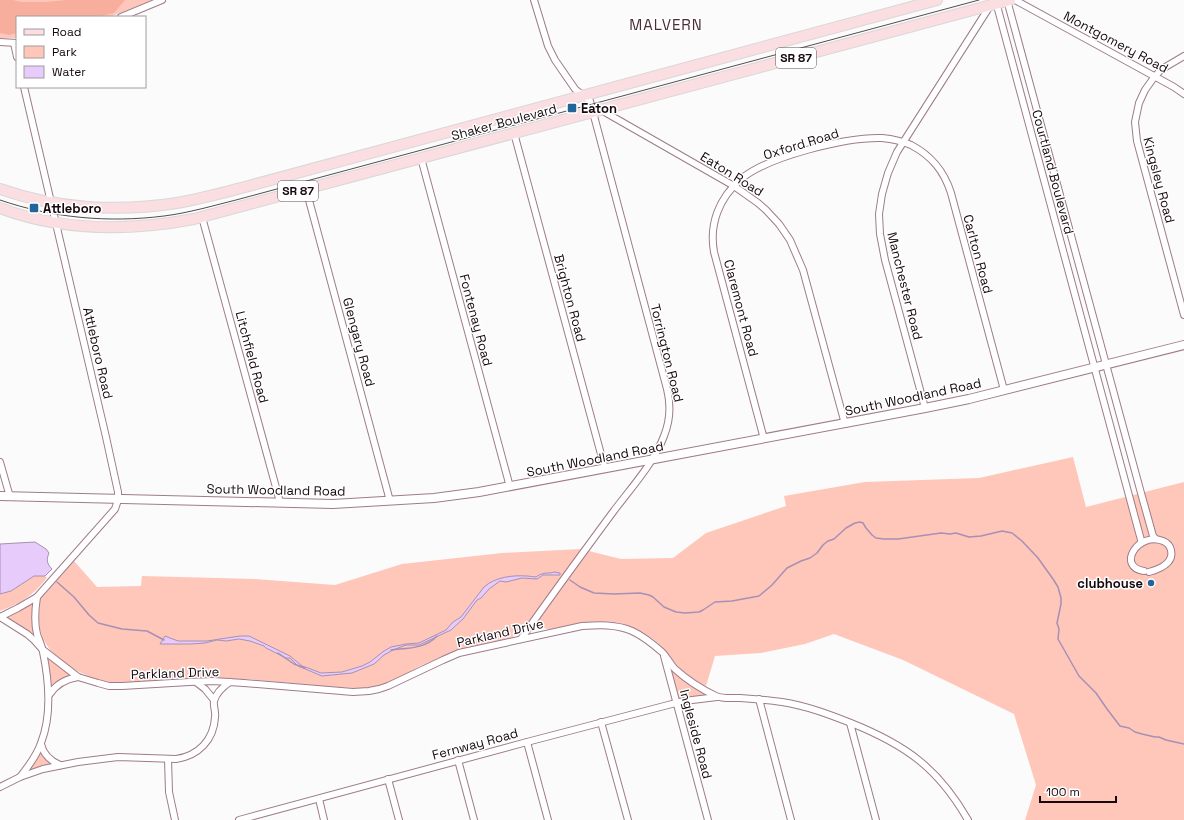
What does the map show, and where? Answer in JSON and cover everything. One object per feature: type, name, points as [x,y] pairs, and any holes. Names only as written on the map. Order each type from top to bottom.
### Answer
[{"type":"main road","name":"Shaker Boulevard","points":[[0,189],[51,202],[86,207],[143,207],[182,202],[245,187],[937,0]]},
{"type":"main road","name":"Shaker Boulevard","points":[[0,208],[38,219],[92,226],[127,226],[167,223],[202,217],[514,133],[595,109],[1010,0]]},
{"type":"street","points":[[123,16],[162,0]]},
{"type":"street","name":"Eaton Road","points":[[534,0],[548,46],[555,60],[575,89],[589,100],[595,109],[734,186],[758,203],[773,217],[795,250],[806,281],[845,424]]},
{"type":"street","name":"Courtland Boulevard","points":[[1010,0],[1015,30],[1140,490],[1153,536],[1156,539]]},
{"type":"street","name":"Montgomery Road","points":[[1010,0],[1155,76],[1184,94]]},
{"type":"street","name":"Courtland Boulevard","points":[[994,3],[1004,33],[1052,208],[1141,543]]},
{"type":"street","name":"Manchester Road","points":[[925,408],[881,242],[879,228],[880,205],[884,184],[893,161],[903,142],[994,3]]},
{"type":"street","points":[[1004,33],[1015,30]]},
{"type":"street","points":[[0,42],[15,43]]},
{"type":"street","name":"Kingsley Road","points":[[1184,56],[1162,69],[1145,90],[1139,103],[1135,127],[1137,141],[1184,315]]},
{"type":"street","name":"Attleboro Road","points":[[24,88],[106,437],[118,492],[118,500]]},
{"type":"street","name":"Torrington Road","points":[[521,639],[652,460],[664,438],[670,408],[668,395],[595,109]]},
{"type":"street","name":"Brighton Road","points":[[514,133],[604,469]]},
{"type":"street","name":"Oxford Road","points":[[734,186],[746,176],[764,166],[817,148],[842,142],[874,138],[903,142]]},
{"type":"street","name":"Carlton Road","points":[[903,142],[916,148],[935,163],[943,174],[949,187],[1004,390]]},
{"type":"street","name":"Fontenay Road","points":[[420,158],[510,487]]},
{"type":"street","name":"Claremont Road","points":[[734,186],[725,198],[715,219],[712,233],[713,244],[764,439]]},
{"type":"street","name":"Glengary Road","points":[[306,189],[390,501]]},
{"type":"street","points":[[1052,208],[1063,204]]},
{"type":"street","name":"Litchfield Road","points":[[202,217],[280,502]]},
{"type":"street","name":"South Woodland Road","points":[[0,496],[333,504],[434,498],[510,487],[925,408],[1095,368],[1184,345]]},
{"type":"street","points":[[1090,350],[1101,347]]},
{"type":"street","points":[[0,462],[10,497]]},
{"type":"street","points":[[1128,492],[1140,490]]},
{"type":"street","points":[[0,616],[37,598],[115,509],[118,500]]},
{"type":"street","points":[[1156,539],[1167,543],[1170,547],[1172,555],[1170,560],[1163,567],[1147,571],[1137,569],[1132,562],[1133,552],[1141,543],[1156,539]]},
{"type":"street","points":[[20,777],[41,744],[47,720],[49,696],[43,650],[37,634],[35,622],[37,598]]},
{"type":"street","name":"Parkland Drive","points":[[0,616],[27,634],[43,650],[78,677],[98,683],[122,686],[195,682],[230,682],[353,692],[368,691],[388,686],[459,653],[582,626],[599,624],[616,626],[633,631],[647,640],[663,653],[674,668],[694,684],[718,697],[759,699],[788,703],[809,708],[823,712],[888,740],[921,762],[934,774],[947,788],[968,820]]},
{"type":"street","name":"Ingleside Road","points":[[663,653],[708,820]]},
{"type":"street","points":[[49,696],[52,690],[61,682],[69,678],[78,677]]},
{"type":"street","points":[[0,788],[20,777],[60,765],[118,757],[143,757],[168,760],[193,755],[206,744],[213,731],[216,715],[214,700],[205,689],[195,682]]},
{"type":"street","points":[[214,700],[220,691],[230,682]]},
{"type":"street","name":"Fernway Road","points":[[238,820],[249,819],[388,779],[676,702],[718,697]]},
{"type":"street","points":[[759,699],[791,820]]},
{"type":"street","points":[[601,722],[628,820]]},
{"type":"street","points":[[850,723],[876,820]]},
{"type":"street","points":[[527,742],[548,820]]},
{"type":"street","points":[[41,744],[47,756],[60,765]]},
{"type":"street","points":[[168,760],[169,792],[176,820]]},
{"type":"street","points":[[458,760],[474,820]]},
{"type":"street","points":[[388,779],[399,820]]},
{"type":"street","points":[[319,799],[324,820]]},
{"type":"green space","points":[[0,0],[152,0],[112,16],[16,16],[16,38],[0,38]]},
{"type":"green space","points":[[1073,457],[1086,507],[1184,482],[1184,820],[1025,820],[1036,785],[1014,714],[903,660],[834,634],[805,644],[761,653],[715,656],[706,686],[681,669],[660,645],[650,637],[640,631],[620,623],[595,622],[570,625],[557,629],[548,629],[539,624],[524,624],[513,637],[460,650],[420,666],[392,681],[367,689],[247,679],[184,679],[120,683],[108,682],[94,679],[69,667],[50,650],[43,639],[40,629],[40,599],[74,561],[97,587],[141,586],[142,576],[255,579],[335,585],[402,564],[502,553],[581,549],[621,559],[673,558],[706,533],[786,506],[784,496],[865,482],[979,478]]},
{"type":"green space","points":[[38,575],[45,576],[47,578],[36,590],[21,602],[0,611],[0,594],[11,591]]},
{"type":"green space","points":[[37,597],[35,610],[43,650],[0,617]]},
{"type":"green space","points":[[43,650],[78,677],[69,678],[49,695]]},
{"type":"green space","points":[[663,653],[675,668],[718,697],[676,702]]},
{"type":"green space","points":[[41,744],[56,763],[20,777]]},
{"type":"shaded area","points":[[0,0],[46,2],[66,0],[125,0],[114,13],[101,16],[16,16],[16,33],[9,35],[0,33]]},
{"type":"water","points":[[35,542],[46,549],[49,553],[48,562],[52,569],[45,576],[34,576],[11,591],[0,594],[0,544]]},
{"type":"water","points":[[544,573],[560,573],[560,575],[543,575],[537,579],[522,578],[506,582],[500,581],[477,600],[463,619],[451,630],[419,645],[406,645],[393,650],[384,655],[374,664],[352,673],[322,676],[298,666],[290,658],[286,658],[264,646],[239,639],[226,641],[217,640],[191,644],[160,644],[165,636],[178,641],[207,641],[249,636],[290,656],[302,666],[321,673],[342,672],[370,662],[391,647],[419,643],[446,630],[453,622],[461,617],[484,587],[493,581],[510,576],[536,577]]},
{"type":"waterway","points":[[570,580],[580,587],[594,593],[640,593],[653,597],[664,607],[676,612],[699,612],[715,602],[732,601],[759,596],[772,585],[787,568],[810,558],[828,541],[834,539],[846,528],[855,523],[863,523],[872,535],[876,538],[884,539],[898,539],[941,533],[956,533],[969,537],[1002,531],[1012,533],[1038,558],[1058,587],[1061,598],[1057,623],[1059,629],[1058,639],[1079,676],[1096,693],[1120,726],[1142,734],[1184,744]]},
{"type":"waterway","points":[[57,582],[74,597],[98,623],[122,629],[147,631],[164,640]]},
{"type":"waterway","points":[[391,650],[421,646],[437,636]]},
{"type":"waterway","points":[[278,653],[294,664],[305,668]]},
{"type":"tram line","points":[[0,200],[60,215],[102,219],[143,218],[182,213],[236,200],[979,0]]},
{"type":"place","name":"Eaton","points":[[572,108]]},
{"type":"place","name":"Attleboro","points":[[34,208]]},
{"type":"place","name":"clubhouse","points":[[1151,583]]},
{"type":"district","name":"MALVERN","points":[[666,24]]}]
